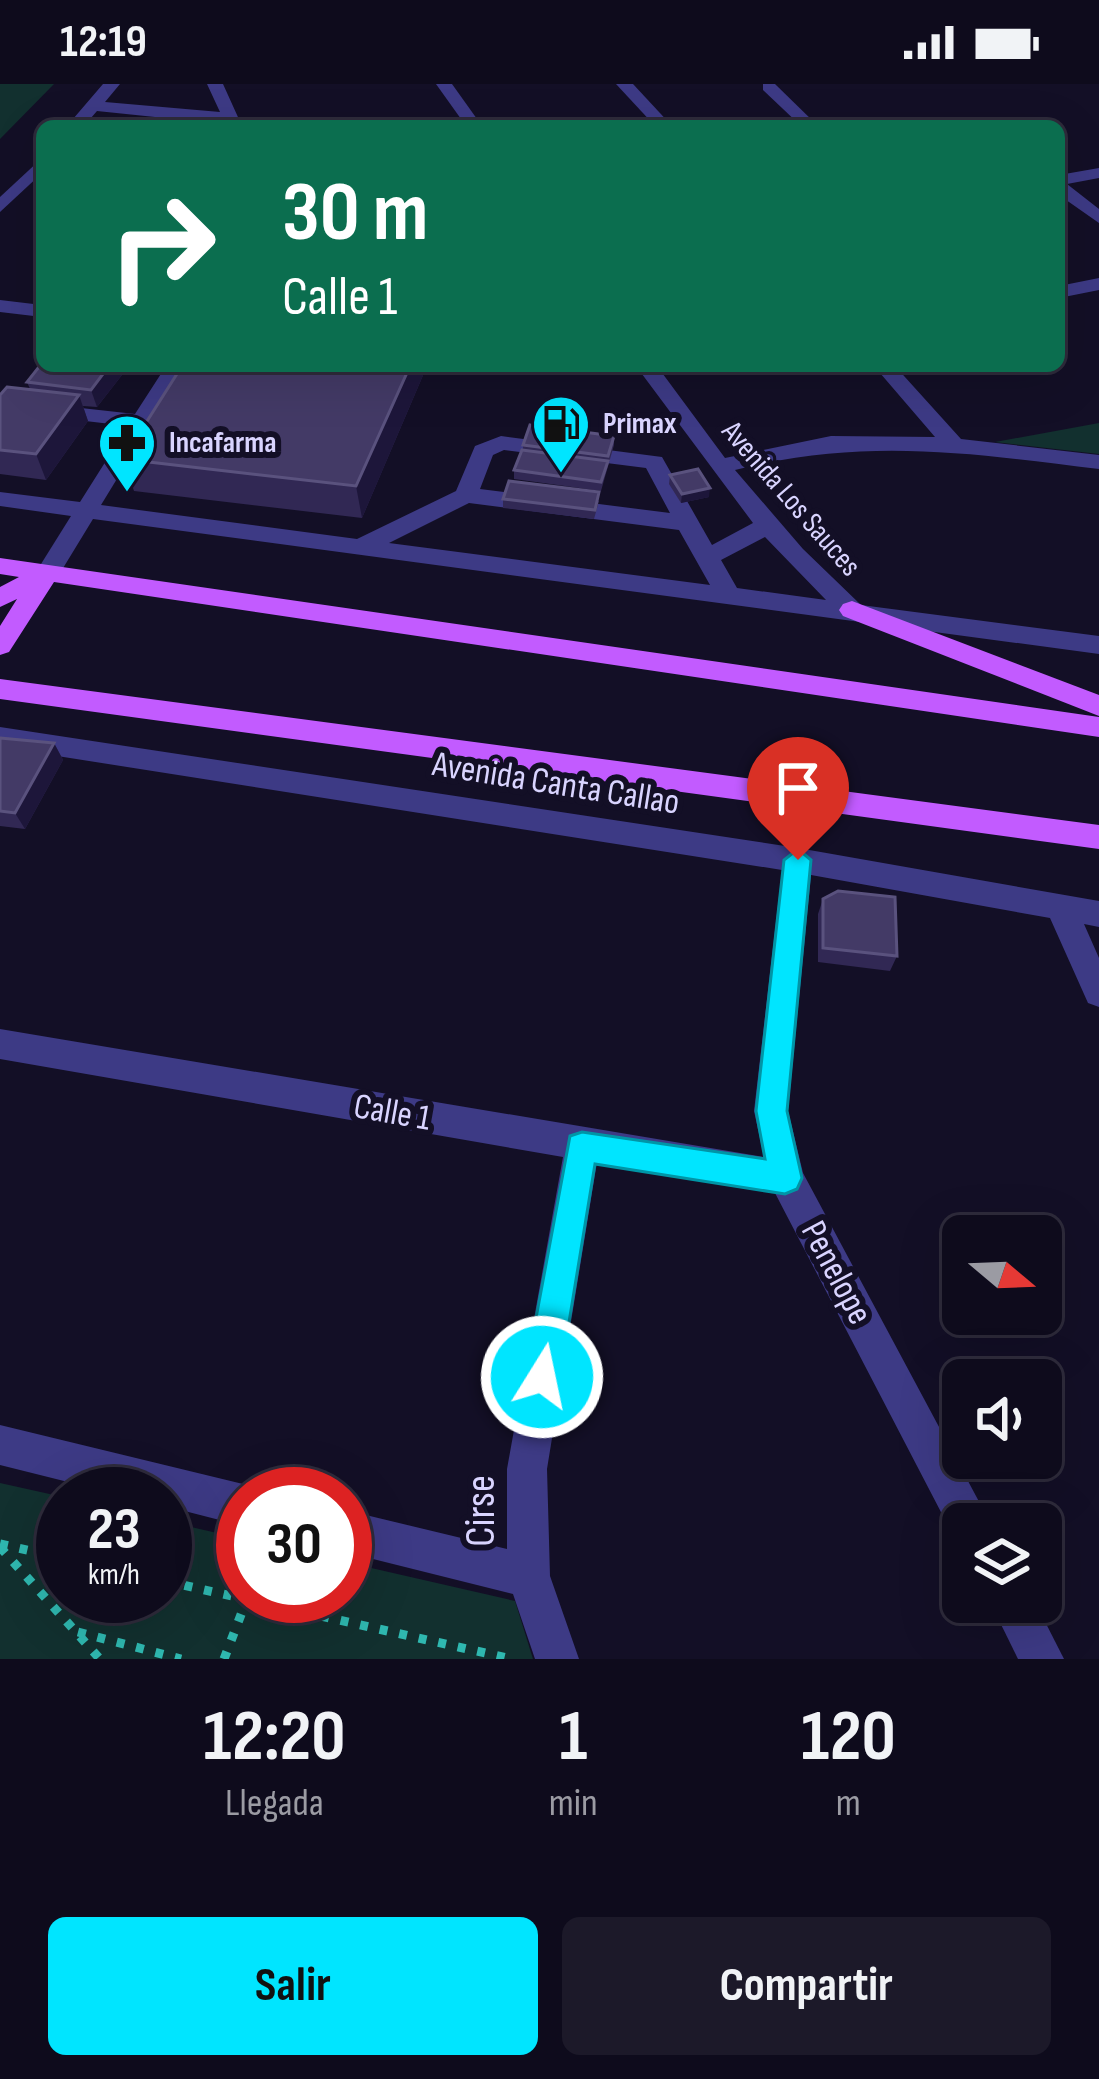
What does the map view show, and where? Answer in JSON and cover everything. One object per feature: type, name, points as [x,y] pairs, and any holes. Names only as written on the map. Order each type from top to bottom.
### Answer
[{"type":"main road","points":[[0,566],[1099,727]]},
{"type":"main road","points":[[0,598],[48,572]]},
{"type":"main road","points":[[0,646],[48,572]]},
{"type":"main road","points":[[852,610],[1099,706]]},
{"type":"main road","name":"Avenida Canta Callao","points":[[0,689],[1099,837]]},
{"type":"street","points":[[80,120],[112,84]]},
{"type":"street","points":[[215,84],[231,120]]},
{"type":"street","points":[[444,84],[470,120]]},
{"type":"street","points":[[623,84],[658,120]]},
{"type":"street","points":[[769,87],[804,120]]},
{"type":"street","points":[[92,106],[214,120]]},
{"type":"street","points":[[0,207],[36,169]]},
{"type":"street","points":[[1065,182],[1099,173]]},
{"type":"street","points":[[1065,188],[1099,218]]},
{"type":"street","points":[[1065,291],[1099,284]]},
{"type":"street","points":[[0,306],[36,310]]},
{"type":"street","points":[[48,572],[172,372]]},
{"type":"street","name":"Avenida Los Sauces","points":[[648,372],[670,442],[719,467],[812,576],[852,610]]},
{"type":"street","points":[[889,372],[954,445]]},
{"type":"street","points":[[0,405],[142,421]]},
{"type":"street","points":[[466,495],[483,451],[501,443],[670,442],[687,523],[728,594]]},
{"type":"street","points":[[719,467],[798,448],[848,442],[954,445],[1099,462]]},
{"type":"street","points":[[349,545],[466,495],[687,523]]},
{"type":"street","points":[[0,499],[1099,645]]},
{"type":"street","points":[[348,516],[349,545]]},
{"type":"street","points":[[708,556],[768,525]]},
{"type":"street","name":"Avenida Canta Callao","points":[[0,736],[798,860],[1099,914]]},
{"type":"street","name":"Penelope","points":[[798,860],[771,1111],[785,1178],[959,1503]]},
{"type":"street","points":[[1061,908],[1099,992]]},
{"type":"street","name":"Calle 1","points":[[0,1044],[582,1147],[785,1178]]},
{"type":"street","name":"Cirse","points":[[557,1659],[529,1576],[527,1469],[582,1147]]},
{"type":"street","points":[[0,1445],[216,1498]]},
{"type":"street","points":[[372,1538],[529,1576]]},
{"type":"street","points":[[1023,1623],[1042,1659]]},
{"type":"path","points":[[0,1545],[36,1552]]},
{"type":"path","points":[[0,1545],[100,1659]]},
{"type":"path","points":[[224,1659],[238,1623]]},
{"type":"path","points":[[353,1623],[512,1659]]},
{"type":"path","points":[[75,1631],[181,1659]]},
{"type":"green space","points":[[0,84],[54,84],[0,139]]},
{"type":"green space","points":[[1099,423],[1099,454],[995,442]]},
{"type":"green space","points":[[0,1483],[36,1491],[36,1623],[192,1623],[192,1527],[216,1533],[216,1623],[372,1623],[372,1568],[515,1601],[533,1659],[0,1659]]},
{"type":"building","points":[[36,371],[104,372],[91,390],[27,382]]},
{"type":"building","points":[[178,372],[407,372],[356,486],[123,459]]},
{"type":"building","points":[[7,387],[79,395],[36,454],[0,450],[0,395]]},
{"type":"building","points":[[530,425],[614,436],[608,456],[523,445]]},
{"type":"building","points":[[522,450],[608,461],[601,482],[514,470]]},
{"type":"building","points":[[698,469],[710,488],[682,494],[670,475]]},
{"type":"building","points":[[509,481],[599,492],[595,510],[503,499]]},
{"type":"building","points":[[0,738],[54,743],[15,813],[0,811]]},
{"type":"building","points":[[838,891],[895,897],[897,956],[823,948],[823,899]]},
{"type":"place","name":"Primax","points":[[561,475]]},
{"type":"place","name":"Incafarma","points":[[127,494]]},
{"type":"route","points":[[542,1377],[582,1147],[785,1178],[771,1111],[798,860]]}]
